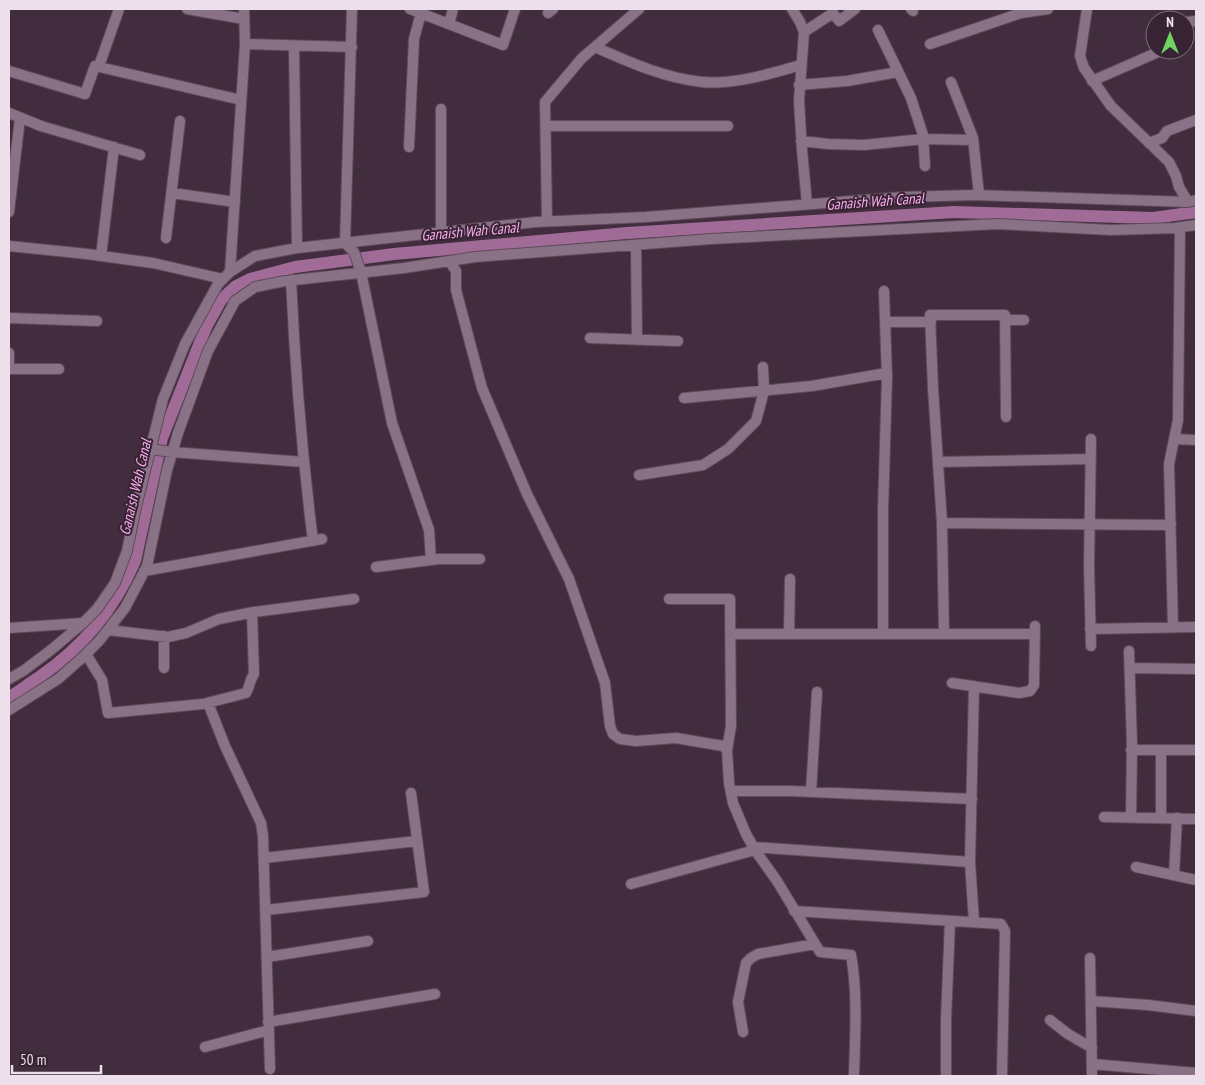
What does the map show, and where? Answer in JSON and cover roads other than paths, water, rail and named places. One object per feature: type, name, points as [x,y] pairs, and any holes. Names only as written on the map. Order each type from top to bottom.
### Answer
[{"type":"street","points":[[99,66],[119,9]]},
{"type":"street","points":[[187,9],[244,14],[245,44],[235,202],[226,275]]},
{"type":"street","points":[[352,9],[346,243],[354,252],[360,270],[392,424],[429,530],[431,560]]},
{"type":"street","points":[[410,9],[503,45],[515,9]]},
{"type":"street","points":[[449,24],[453,9]]},
{"type":"street","points":[[547,221],[545,102],[582,58],[639,9]]},
{"type":"street","points":[[792,9],[804,32],[799,85],[801,141],[807,204]]},
{"type":"street","points":[[804,32],[833,13],[839,20],[855,9]]},
{"type":"street","points":[[930,44],[1020,11],[1048,9]]},
{"type":"street","points":[[1087,9],[1080,56],[1084,68],[1111,106],[1169,162],[1179,186],[1192,201]]},
{"type":"street","points":[[409,147],[414,39],[421,13]]},
{"type":"street","points":[[878,30],[911,98],[923,139],[925,166]]},
{"type":"street","points":[[245,44],[352,47]]},
{"type":"street","points":[[294,46],[297,248]]},
{"type":"street","points":[[595,47],[647,69],[702,82],[734,81],[801,65]]},
{"type":"street","points":[[1092,81],[1145,58]]},
{"type":"street","points":[[9,71],[85,94],[95,66],[99,66],[241,100]]},
{"type":"street","points":[[799,85],[847,81],[898,72]]},
{"type":"street","points":[[951,82],[973,140],[979,195]]},
{"type":"street","points":[[441,109],[441,233]]},
{"type":"street","points":[[9,113],[41,126],[140,155]]},
{"type":"street","points":[[9,212],[20,118]]},
{"type":"street","points":[[1149,144],[1162,138],[1167,131],[1196,120]]},
{"type":"street","points":[[166,238],[180,121]]},
{"type":"street","points":[[546,126],[728,126]]},
{"type":"street","points":[[801,141],[864,145],[923,139],[973,140]]},
{"type":"street","points":[[101,256],[114,147]]},
{"type":"street","points":[[172,193],[235,202]]},
{"type":"street","points":[[9,679],[23,671],[83,623],[97,609],[115,583],[127,551],[163,399],[185,344],[218,284],[226,275],[255,256],[297,248],[547,221],[646,216],[903,196],[979,195],[1192,201]]},
{"type":"street","points":[[9,710],[58,679],[86,654],[125,608],[144,571],[152,544],[169,452],[208,351],[235,302],[255,287],[360,270],[450,262],[475,257],[636,245],[988,225],[1111,230],[1180,228],[1196,225]]},
{"type":"street","points":[[1173,627],[1169,464],[1178,420],[1180,228]]},
{"type":"street","points":[[636,245],[637,340]]},
{"type":"street","points":[[9,246],[101,256],[226,275]]},
{"type":"street","points":[[450,262],[456,271],[456,290],[482,388],[527,494],[569,579],[605,683],[610,726],[613,734],[620,739],[636,741],[676,738],[723,746],[727,750]]},
{"type":"street","points":[[144,571],[318,540],[304,462],[296,373],[291,280]]},
{"type":"street","points":[[883,634],[883,511],[887,373],[884,291]]},
{"type":"street","points":[[944,634],[942,523],[930,315],[1004,315],[1006,417]]},
{"type":"street","points":[[9,318],[97,321]]},
{"type":"street","points":[[1005,320],[1024,320]]},
{"type":"street","points":[[886,322],[931,322]]},
{"type":"street","points":[[590,338],[678,341]]},
{"type":"street","points":[[9,353],[9,369],[59,369]]},
{"type":"street","points":[[638,475],[703,465],[728,449],[756,421],[764,391],[763,367]]},
{"type":"street","points":[[684,398],[812,386],[887,373]]},
{"type":"street","points":[[1091,439],[1091,646]]},
{"type":"street","points":[[1174,439],[1196,440]]},
{"type":"street","points":[[152,449],[169,452],[304,462]]},
{"type":"street","points":[[938,462],[1091,460]]},
{"type":"street","points":[[942,523],[1171,525]]},
{"type":"street","points":[[376,567],[431,560],[480,559]]},
{"type":"street","points":[[789,634],[790,579]]},
{"type":"street","points":[[108,630],[164,636],[186,633],[219,619],[354,598]]},
{"type":"street","points":[[669,599],[730,599],[731,726],[727,750],[733,803],[754,848],[777,881],[820,952],[851,955],[855,1020],[854,1076]]},
{"type":"street","points":[[86,654],[102,680],[108,713],[208,703],[246,693],[248,690],[249,681],[254,674],[252,613]]},
{"type":"street","points":[[9,628],[83,623]]},
{"type":"street","points":[[1090,629],[1195,627]]},
{"type":"street","points":[[731,634],[944,634],[1034,630],[1034,685],[1030,691],[1019,694],[952,682]]},
{"type":"street","points":[[164,636],[164,668]]},
{"type":"street","points":[[1129,651],[1132,750],[1131,817]]},
{"type":"street","points":[[1130,668],[1196,669]]},
{"type":"street","points":[[974,686],[970,862],[974,922]]},
{"type":"street","points":[[811,792],[817,692]]},
{"type":"street","points":[[208,703],[225,746],[261,823],[266,910],[270,1069]]},
{"type":"street","points":[[1132,750],[1196,750]]},
{"type":"street","points":[[1161,750],[1161,818]]},
{"type":"street","points":[[731,791],[811,792],[972,799]]},
{"type":"street","points":[[266,910],[424,892],[411,793]]},
{"type":"street","points":[[1104,817],[1196,818]]},
{"type":"street","points":[[1174,875],[1177,818]]},
{"type":"street","points":[[264,858],[417,841]]},
{"type":"street","points":[[631,884],[754,848],[970,862]]},
{"type":"street","points":[[1136,867],[1196,880]]},
{"type":"street","points":[[794,911],[1001,924],[1005,931],[1002,1076]]},
{"type":"street","points":[[946,1076],[950,921]]},
{"type":"street","points":[[267,957],[368,941]]},
{"type":"street","points":[[743,1032],[738,1002],[746,964],[758,954],[815,944]]},
{"type":"street","points":[[1090,958],[1092,1076]]},
{"type":"street","points":[[205,1047],[269,1026],[435,994]]},
{"type":"street","points":[[1091,1002],[1148,1005],[1196,1011]]},
{"type":"street","points":[[1050,1020],[1068,1034],[1092,1048]]},
{"type":"street","points":[[1092,1064],[1196,1073]]},
{"type":"waterway","name":"Ganaish Wah Canal","points":[[9,697],[54,666],[83,641],[107,612],[117,596],[135,561],[162,438],[207,325],[221,300],[236,286],[250,279],[295,267],[394,254],[627,233],[954,212],[1153,218],[1196,212]]}]
